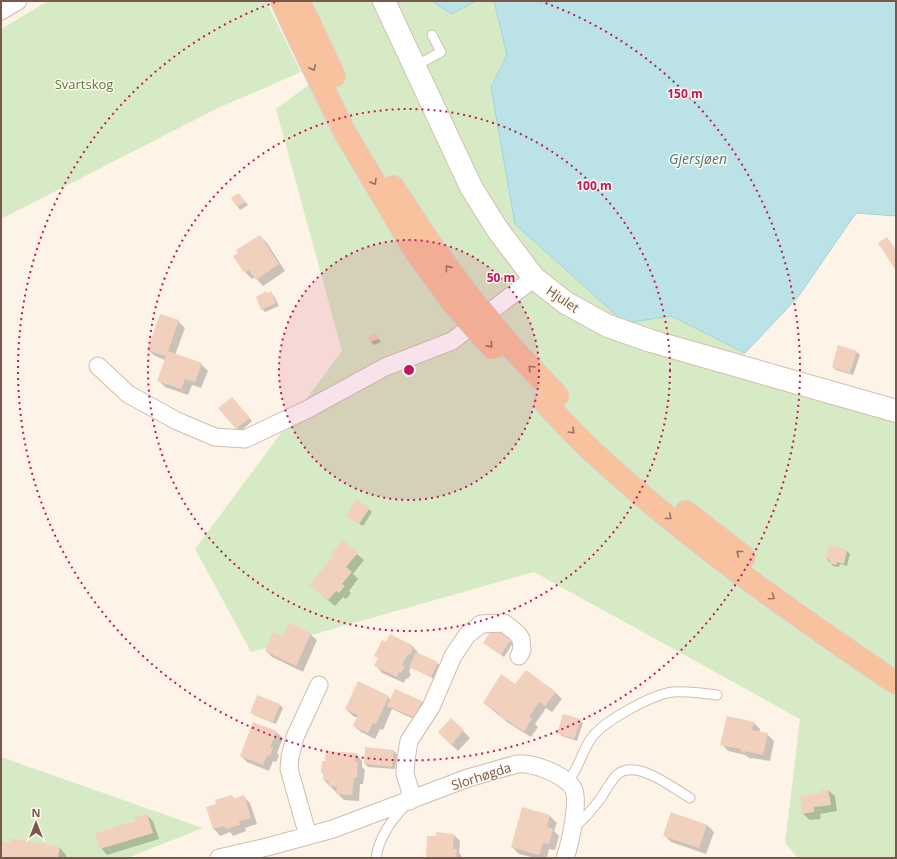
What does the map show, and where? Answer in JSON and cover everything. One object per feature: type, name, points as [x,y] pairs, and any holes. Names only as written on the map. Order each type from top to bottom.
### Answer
[{"type":"highway","points":[[282,1],[303,29],[358,125],[394,188],[421,244],[467,294],[513,349],[551,400],[593,452],[646,499],[763,591],[896,683]]},
{"type":"highway","points":[[299,1],[303,29]]},
{"type":"highway","points":[[551,400],[655,488],[771,578],[896,666]]},
{"type":"highway","points":[[864,662],[896,689]]},
{"type":"main road","name":"Hjulet","points":[[384,1],[471,187],[497,229],[534,278],[566,303],[608,326],[651,341],[896,411]]},
{"type":"street","points":[[1,11],[18,1]]},
{"type":"street","points":[[98,366],[128,394],[177,420],[215,437],[245,438],[308,410],[385,367],[452,341],[534,278]]},
{"type":"street","points":[[410,801],[410,790],[406,774],[406,759],[409,741],[431,707],[453,656],[467,635],[481,624],[504,623],[518,634],[521,639],[522,650],[518,656]]},
{"type":"street","points":[[308,836],[291,775],[290,757],[295,737],[319,685]]},
{"type":"street","name":"Slorhøgda","points":[[219,858],[333,829],[468,778],[517,764],[535,766],[552,772],[567,782]]},
{"type":"street","points":[[565,858],[573,827],[575,794],[574,789],[567,782]]},
{"type":"lane","points":[[415,66],[441,52],[432,35]]},
{"type":"lane","points":[[567,782],[579,765],[593,736],[618,716],[663,694],[673,692],[692,692],[717,695]]},
{"type":"lane","points":[[573,827],[579,823],[598,802],[617,775],[624,770],[629,769],[643,771],[655,776],[690,798]]},
{"type":"lane","name":"Slorhøgda","points":[[376,858],[377,848],[383,834],[400,811],[410,801]]},
{"type":"green space","name":"Svartskog","points":[[48,1],[266,1],[301,72],[218,108],[1,219],[1,29]]},
{"type":"green space","points":[[313,1],[432,1],[453,14],[476,1],[494,1],[507,55],[491,87],[515,224],[625,323],[671,316],[745,353],[741,366],[896,411],[896,858],[798,858],[785,843],[800,719],[534,572],[251,652],[195,549],[342,351],[276,109],[337,64]]},
{"type":"green space","points":[[1,757],[203,828],[127,858],[1,858]]},
{"type":"water","points":[[432,1],[476,1],[452,14]]},
{"type":"water","name":"Gjersjøen","points":[[494,1],[896,1],[896,216],[856,213],[798,297],[745,353],[671,316],[625,323],[515,224],[491,87],[507,55]]},
{"type":"building","points":[[239,193],[245,202],[237,207],[231,198]]},
{"type":"building","points":[[260,235],[279,264],[256,280],[249,270],[244,273],[233,256],[238,253],[236,250]]},
{"type":"building","points":[[887,237],[896,250],[896,271],[878,243]]},
{"type":"building","points":[[266,291],[267,293],[271,291],[276,303],[261,310],[256,297]]},
{"type":"building","points":[[160,314],[179,320],[168,351],[202,363],[195,382],[185,379],[181,389],[157,381],[166,356],[147,350]]},
{"type":"building","points":[[376,333],[379,339],[370,342],[368,337]]},
{"type":"building","points":[[838,345],[857,351],[850,373],[832,367]]},
{"type":"building","points":[[232,397],[250,418],[236,429],[218,408]]},
{"type":"building","points":[[356,499],[370,508],[359,524],[346,516]]},
{"type":"building","points":[[343,540],[358,553],[346,567],[352,572],[342,584],[345,586],[339,593],[336,591],[328,600],[309,585],[333,556],[331,554]]},
{"type":"building","points":[[829,545],[847,550],[844,564],[837,562],[836,565],[829,563],[830,560],[825,558]]},
{"type":"building","points":[[289,623],[311,633],[296,666],[265,651],[273,632],[283,636]]},
{"type":"building","points":[[493,627],[511,639],[501,655],[483,643]]},
{"type":"building","points":[[390,634],[412,645],[411,647],[413,649],[410,655],[408,654],[402,665],[405,666],[401,673],[399,672],[397,677],[374,666],[378,658],[374,656],[382,640],[386,642]]},
{"type":"building","points":[[416,652],[438,662],[431,677],[409,667]]},
{"type":"building","points":[[526,670],[556,692],[545,706],[539,702],[529,717],[532,719],[524,731],[499,716],[500,714],[483,703],[501,674],[515,684]]},
{"type":"building","points":[[358,681],[389,696],[376,724],[373,723],[368,733],[353,726],[358,715],[345,709]]},
{"type":"building","points":[[395,689],[422,701],[415,718],[387,706]]},
{"type":"building","points":[[257,695],[280,704],[273,722],[250,713]]},
{"type":"building","points":[[563,714],[581,719],[574,739],[557,733]]},
{"type":"building","points":[[727,716],[754,722],[752,730],[768,733],[763,755],[745,751],[745,753],[740,751],[741,749],[720,745]]},
{"type":"building","points":[[451,718],[464,730],[451,745],[438,732]]},
{"type":"building","points":[[253,722],[277,731],[270,747],[273,748],[270,756],[267,755],[263,765],[240,756]]},
{"type":"building","points":[[365,747],[394,750],[392,767],[364,764]]},
{"type":"building","points":[[326,751],[356,753],[355,762],[358,762],[357,778],[354,778],[352,795],[336,794],[337,787],[328,786],[329,781],[323,780],[324,773],[321,773],[322,761],[325,761]]},
{"type":"building","points":[[828,789],[831,805],[814,807],[814,812],[802,814],[800,796],[821,793],[821,790]]},
{"type":"building","points":[[232,795],[233,799],[244,795],[251,818],[239,821],[240,825],[226,829],[224,826],[213,829],[206,807],[216,804],[215,800]]},
{"type":"building","points":[[522,807],[550,815],[547,827],[553,829],[549,844],[543,843],[539,855],[511,847]]},
{"type":"building","points":[[671,812],[707,825],[699,848],[663,836]]},
{"type":"building","points":[[147,814],[153,833],[100,849],[95,833],[135,821],[134,818]]},
{"type":"building","points":[[436,832],[454,834],[453,849],[457,849],[456,858],[426,858],[427,836],[436,836]]},
{"type":"building","points":[[11,838],[60,847],[58,858],[1,857],[2,842],[10,843]]}]
